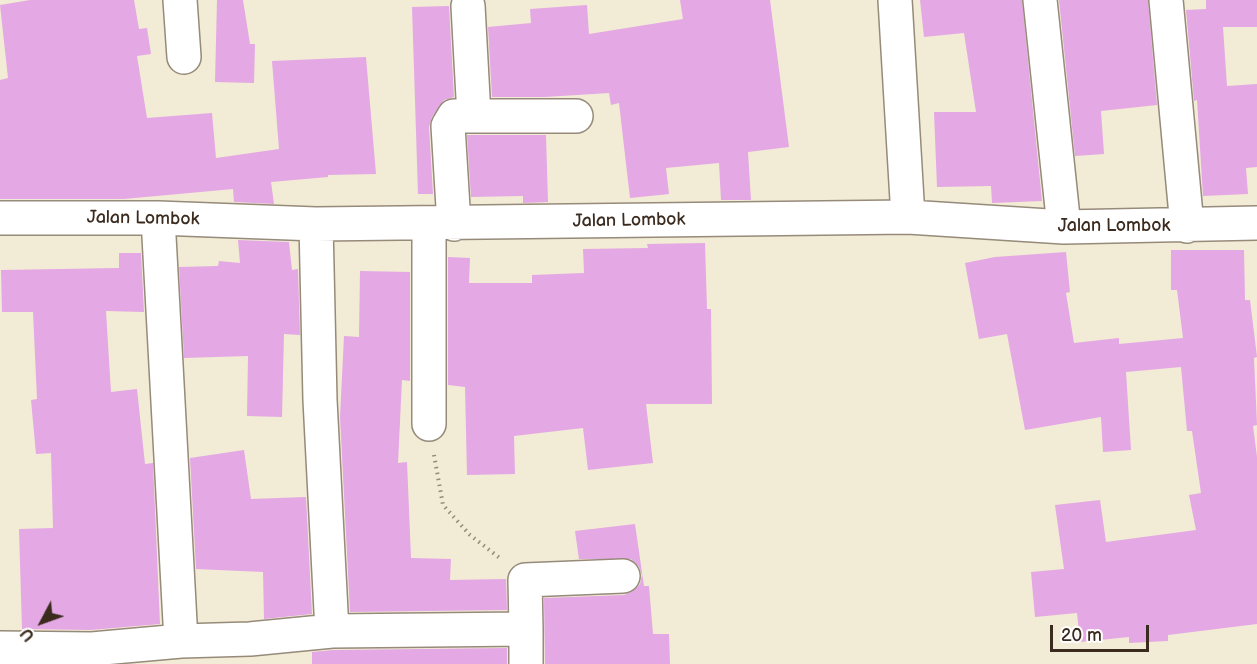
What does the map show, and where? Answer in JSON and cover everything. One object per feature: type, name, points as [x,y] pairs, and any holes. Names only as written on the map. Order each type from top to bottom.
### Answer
[{"type":"street","points":[[180,0],[184,57]]},
{"type":"street","points":[[896,0],[908,216]]},
{"type":"street","points":[[1040,0],[1064,227]]},
{"type":"street","points":[[1166,0],[1187,226]]},
{"type":"street","points":[[468,6],[474,116]]},
{"type":"street","points":[[429,424],[448,126],[454,116],[576,116]]},
{"type":"street","name":"Jalan Lombok","points":[[0,218],[158,218],[315,224],[908,216],[1064,227],[1257,223]]},
{"type":"street","points":[[158,218],[182,641]]},
{"type":"street","points":[[315,224],[321,411],[332,631]]},
{"type":"street","points":[[526,664],[525,580],[623,576]]},
{"type":"street","points":[[0,648],[92,649],[182,641],[250,639],[332,631],[526,629]]},
{"type":"path","points":[[429,424],[443,506],[470,535],[525,580]]},
{"type":"building","points":[[30,0],[134,0],[139,29],[147,28],[151,54],[137,56],[147,118],[212,113],[216,158],[279,149],[272,61],[366,57],[376,174],[328,175],[328,177],[271,182],[274,204],[234,202],[233,189],[124,199],[0,199],[0,80],[8,78],[0,5]]},
{"type":"building","points":[[217,0],[243,0],[250,44],[255,44],[254,83],[215,82]]},
{"type":"building","points":[[680,0],[770,0],[789,147],[748,152],[751,200],[721,200],[719,163],[666,168],[669,194],[630,198],[619,103],[611,105],[609,93],[545,97],[492,97],[488,27],[531,23],[530,9],[587,5],[589,34],[683,19]]},
{"type":"building","points":[[920,0],[1022,0],[1042,201],[992,203],[991,186],[937,187],[934,112],[976,112],[964,33],[924,37]]},
{"type":"building","points":[[1059,0],[1148,0],[1157,105],[1101,111],[1104,154],[1075,156]]},
{"type":"building","points":[[1206,0],[1257,0],[1257,27],[1223,27],[1227,86],[1257,84],[1257,167],[1246,168],[1248,194],[1203,196],[1197,100],[1194,101],[1186,10],[1206,9]]},
{"type":"building","points":[[449,6],[454,97],[444,100],[432,117],[429,127],[433,194],[418,194],[412,7]]},
{"type":"building","points":[[467,135],[546,135],[548,202],[523,203],[523,196],[471,197]]},
{"type":"building","points":[[238,240],[289,242],[292,270],[298,269],[300,335],[284,334],[282,417],[247,416],[248,356],[184,358],[179,267],[218,266],[219,261],[240,263]]},
{"type":"building","points":[[705,243],[707,309],[711,309],[712,404],[646,404],[653,463],[588,470],[583,428],[514,436],[515,474],[467,475],[465,387],[448,385],[448,257],[470,258],[469,283],[532,283],[532,275],[584,273],[583,249],[648,248],[647,244]]},
{"type":"building","points":[[1171,250],[1244,250],[1245,300],[1250,300],[1257,357],[1254,358],[1257,425],[1253,426],[1257,457],[1257,624],[1168,635],[1168,641],[1129,643],[1129,637],[1080,642],[1077,613],[1035,617],[1031,572],[1064,569],[1055,505],[1100,500],[1106,542],[1196,530],[1189,495],[1201,493],[1192,431],[1187,431],[1181,367],[1126,372],[1131,450],[1103,452],[1101,417],[1025,430],[1007,334],[979,339],[965,263],[995,257],[1066,252],[1070,292],[1066,293],[1074,343],[1119,338],[1119,344],[1183,338],[1177,290],[1171,290]]},
{"type":"building","points":[[119,253],[141,253],[144,312],[106,311],[111,392],[137,389],[145,464],[153,463],[160,624],[91,630],[22,629],[19,529],[53,528],[51,453],[36,454],[31,400],[37,399],[33,312],[2,312],[1,270],[119,268]]},
{"type":"building","points":[[360,271],[410,272],[410,381],[402,380],[398,463],[407,462],[411,558],[451,559],[450,580],[506,579],[507,610],[350,612],[340,417],[344,336],[359,337]]},
{"type":"building","points":[[244,450],[251,499],[306,497],[312,614],[264,619],[263,572],[196,569],[190,458]]},
{"type":"building","points":[[635,524],[644,586],[649,586],[653,634],[669,634],[670,664],[545,664],[544,598],[624,595],[633,591],[640,584],[642,575],[639,567],[631,559],[579,559],[575,531]]},
{"type":"building","points":[[507,648],[507,664],[312,664],[312,652],[333,650]]}]
